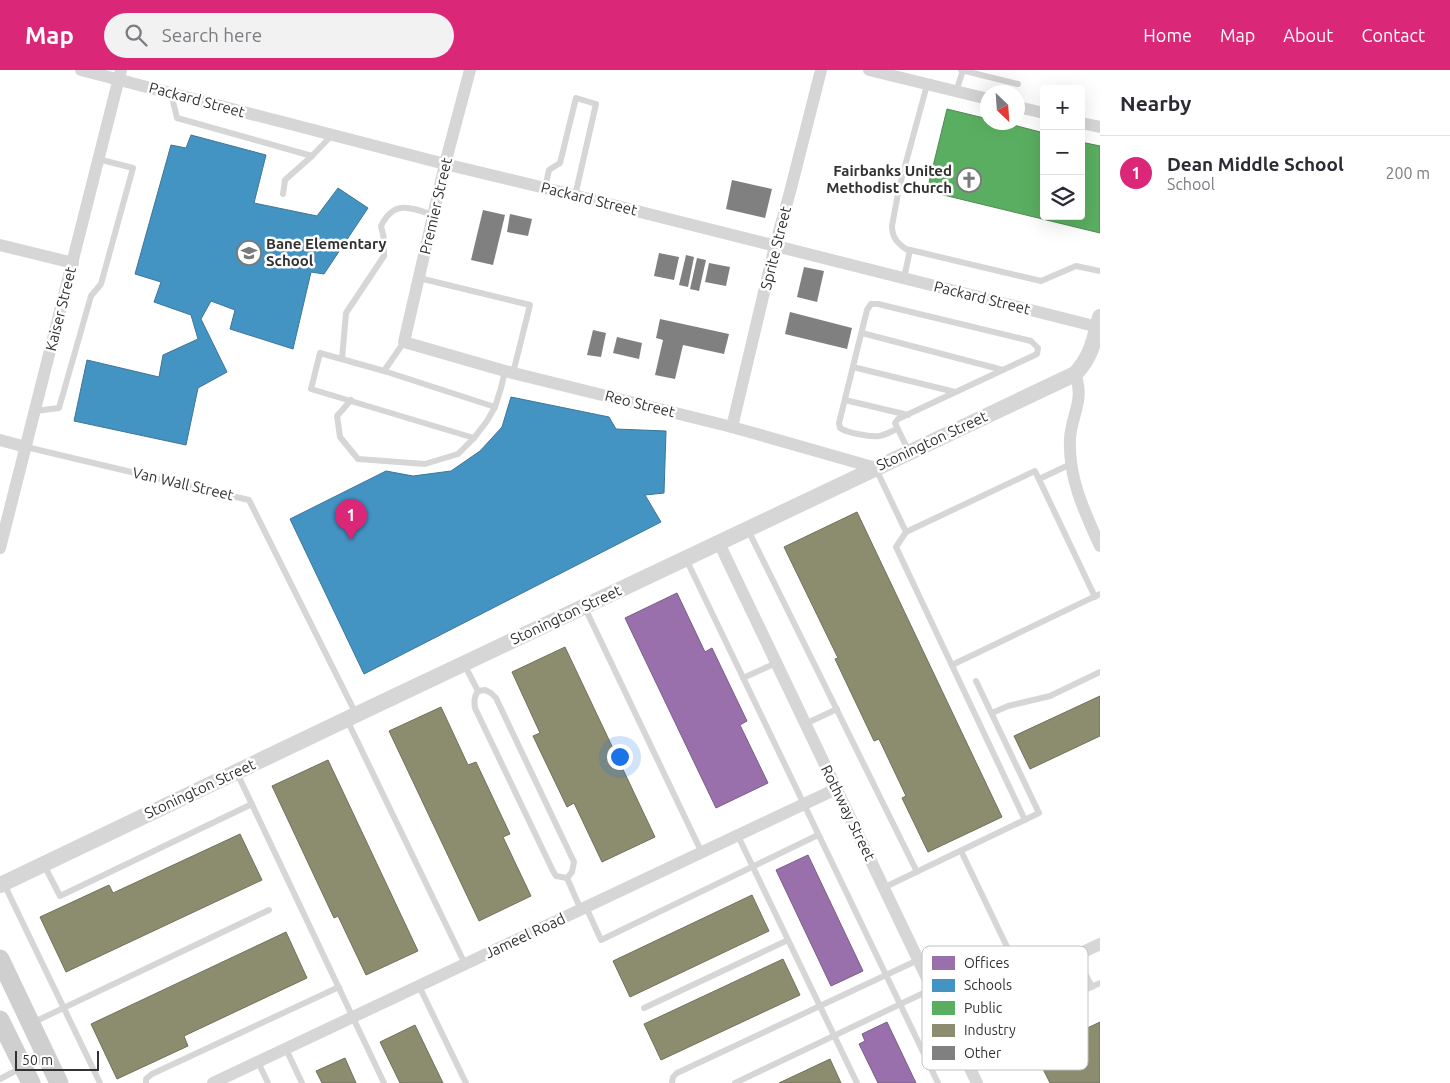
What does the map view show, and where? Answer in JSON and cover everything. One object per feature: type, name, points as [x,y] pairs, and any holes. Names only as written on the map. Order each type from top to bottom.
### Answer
[{"type":"main road","points":[[0,959],[59,1083]]},
{"type":"main road","points":[[0,1020],[27,1075]]},
{"type":"street","name":"Packard Street","points":[[81,70],[119,75],[171,93],[445,164],[904,278],[1099,322]]},
{"type":"street","name":"Premier Street","points":[[404,342],[445,164],[470,70]]},
{"type":"street","name":"Sprite Street","points":[[732,427],[775,246],[821,70]]},
{"type":"street","points":[[869,70],[898,73],[927,85],[980,98]]},
{"type":"street","name":"Kaiser Street","points":[[0,548],[119,75]]},
{"type":"street","points":[[1025,109],[1040,113]]},
{"type":"street","points":[[1085,124],[1100,128]]},
{"type":"street","points":[[0,245],[73,263]]},
{"type":"street","name":"Stonington Street","points":[[2,884],[1075,374],[1092,355],[1099,322]]},
{"type":"street","name":"Reo Street","points":[[404,342],[509,372],[732,427],[876,468]]},
{"type":"street","points":[[1075,374],[1080,393],[1070,437],[1071,464],[1081,504],[1100,546]]},
{"type":"street","name":"Van Wall Street","points":[[0,442],[26,447]]},
{"type":"street","name":"Rothway Street","points":[[719,543],[922,968]]},
{"type":"street","name":"Jameel Road","points":[[214,1083],[836,789]]},
{"type":"street","points":[[1088,950],[1100,944]]},
{"type":"street","name":"Rothway Street","points":[[971,1070],[977,1083]]},
{"type":"lane","points":[[956,92],[962,70],[1018,84]]},
{"type":"lane","points":[[927,85],[899,188],[892,226],[896,241],[906,249],[1042,281],[1076,266],[1100,272]]},
{"type":"lane","points":[[171,93],[178,118],[312,156]]},
{"type":"lane","points":[[545,188],[549,170],[560,162],[576,98],[596,104],[575,196]]},
{"type":"lane","points":[[283,194],[285,180],[332,135]]},
{"type":"lane","points":[[35,411],[59,408],[91,296],[101,284],[133,168],[98,159]]},
{"type":"lane","points":[[342,359],[346,313],[384,256],[384,239],[380,226],[386,216],[394,210],[407,206],[434,215]]},
{"type":"lane","points":[[904,278],[910,250]]},
{"type":"lane","points":[[350,400],[337,416],[340,437],[358,459],[426,464],[458,454],[474,438],[495,407],[509,372],[530,305],[419,278]]},
{"type":"lane","points":[[897,428],[880,436],[844,431],[840,428],[839,423],[867,310],[871,304],[878,304],[1030,341],[1038,348],[1037,354],[898,419],[895,423],[909,452]]},
{"type":"lane","points":[[862,333],[1003,370]]},
{"type":"lane","points":[[384,371],[404,342]]},
{"type":"lane","points":[[474,438],[311,389],[320,353],[384,371],[495,407]]},
{"type":"lane","points":[[853,367],[955,392]]},
{"type":"lane","points":[[845,400],[908,415]]},
{"type":"lane","name":"Van Wall Street","points":[[26,447],[250,500],[352,717]]},
{"type":"lane","points":[[1039,479],[1071,464]]},
{"type":"lane","points":[[876,468],[906,532]]},
{"type":"lane","points":[[952,665],[1097,596],[1035,471],[906,532],[896,547],[1025,820]]},
{"type":"lane","points":[[747,529],[917,872]]},
{"type":"lane","points":[[686,559],[922,1050]]},
{"type":"lane","points":[[584,607],[702,852]]},
{"type":"lane","points":[[743,678],[776,663]]},
{"type":"lane","points":[[464,664],[478,692],[474,702],[475,708],[487,734],[553,871],[556,876],[567,878]]},
{"type":"lane","points":[[992,713],[1008,706],[1050,696],[1100,672]]},
{"type":"lane","points":[[883,888],[1039,813],[976,681]]},
{"type":"lane","points":[[478,692],[485,690],[492,693],[496,698],[574,862],[572,872],[567,878]]},
{"type":"lane","points":[[805,724],[836,709]]},
{"type":"lane","points":[[352,717],[465,964]]},
{"type":"lane","points":[[237,772],[384,1083]]},
{"type":"lane","points":[[43,864],[60,896],[252,804]]},
{"type":"lane","points":[[567,878],[601,940],[818,835]]},
{"type":"lane","points":[[738,836],[858,1083]]},
{"type":"lane","points":[[961,851],[1007,946]]},
{"type":"lane","points":[[2,884],[100,1083]]},
{"type":"lane","points":[[31,1024],[269,910]]},
{"type":"lane","points":[[644,1008],[788,940]]},
{"type":"lane","points":[[672,1083],[673,1077],[677,1073],[918,960]]},
{"type":"lane","points":[[1088,979],[1092,987]]},
{"type":"lane","points":[[1088,989],[1100,983]]},
{"type":"lane","points":[[419,986],[466,1083]]},
{"type":"lane","points":[[146,1083],[146,1080],[152,1074],[339,987]]},
{"type":"lane","points":[[735,1083],[922,994]]},
{"type":"lane","points":[[286,1049],[302,1083]]},
{"type":"lane","points":[[258,1062],[268,1083]]},
{"type":"lane","points":[[932,1070],[938,1083]]},
{"type":"lane","points":[[0,1079],[27,1075]]},
{"type":"building: Offices","points":[[677,593],[705,652],[712,648],[747,721],[740,725],[768,783],[716,808],[625,618]]},
{"type":"building: Offices","points":[[808,855],[863,971],[831,986],[776,870]]},
{"type":"building: Offices","points":[[887,1022],[916,1083],[878,1083],[859,1044],[865,1041],[862,1034]]},
{"type":"building: Schools","points":[[191,135],[266,155],[254,203],[317,216],[338,188],[368,208],[324,274],[311,272],[293,349],[230,329],[235,310],[211,301],[201,319],[227,372],[198,388],[186,445],[74,421],[87,360],[159,377],[163,355],[198,339],[191,315],[154,302],[161,282],[135,274],[171,145],[186,148]]},
{"type":"building: Schools","points":[[511,397],[609,417],[616,429],[666,431],[664,493],[645,495],[661,522],[364,674],[290,519],[386,471],[413,476],[451,471],[480,451],[502,427]]},
{"type":"building: Public","points":[[947,109],[980,117],[980,130],[1025,130],[1025,128],[1040,132],[1040,218],[927,191]]},
{"type":"building: Public","points":[[1085,143],[1100,146],[1100,233],[1046,220],[1085,220]]},
{"type":"building: Industry","points":[[857,512],[1002,817],[928,852],[902,798],[906,796],[879,739],[874,741],[835,659],[838,658],[784,547]]},
{"type":"building: Industry","points":[[565,647],[655,837],[602,862],[574,803],[567,807],[533,736],[540,733],[512,672]]},
{"type":"building: Industry","points":[[1100,696],[1100,736],[1030,769],[1014,736]]},
{"type":"building: Industry","points":[[441,707],[468,765],[476,762],[510,834],[503,837],[531,896],[479,921],[389,731]]},
{"type":"building: Industry","points":[[328,760],[418,951],[366,975],[338,916],[334,918],[272,786]]},
{"type":"building: Industry","points":[[240,834],[262,880],[66,972],[40,917],[109,885],[113,893]]},
{"type":"building: Industry","points":[[752,895],[769,931],[630,997],[613,961]]},
{"type":"building: Industry","points":[[286,932],[307,978],[184,1036],[188,1046],[117,1079],[91,1024]]},
{"type":"building: Industry","points":[[783,959],[800,995],[661,1060],[644,1024]]},
{"type":"building: Industry","points":[[1100,1022],[1100,1083],[1050,1083],[1044,1070],[1088,1070],[1088,1028]]},
{"type":"building: Industry","points":[[415,1025],[443,1083],[400,1083],[380,1042]]},
{"type":"building: Industry","points":[[345,1058],[356,1083],[322,1083],[316,1071]]},
{"type":"building: Industry","points":[[830,1059],[841,1083],[779,1083]]},
{"type":"building: Other","points":[[732,180],[772,189],[765,218],[726,209]]},
{"type":"building: Other","points":[[483,210],[505,215],[493,265],[471,260]]},
{"type":"building: Other","points":[[510,214],[532,219],[528,236],[507,232]]},
{"type":"building: Other","points":[[659,253],[679,257],[674,280],[654,276]]},
{"type":"building: Other","points":[[686,255],[694,257],[688,287],[679,285]]},
{"type":"building: Other","points":[[697,258],[706,260],[699,291],[690,289]]},
{"type":"building: Other","points":[[709,263],[730,267],[726,286],[705,282]]},
{"type":"building: Other","points":[[804,267],[824,271],[817,302],[797,297]]},
{"type":"building: Other","points":[[790,312],[852,328],[847,349],[785,334]]},
{"type":"building: Other","points":[[660,319],[729,334],[724,354],[683,345],[675,379],[655,375],[663,340],[656,338]]},
{"type":"building: Other","points":[[593,330],[606,333],[601,357],[587,355]]},
{"type":"building: Other","points":[[617,337],[642,343],[639,359],[613,353]]},
{"type":"place","name":"Fairbanks United Methodist Church","points":[[969,180]]},
{"type":"place","name":"Bane Elementary School","points":[[249,253]]},
{"type":"place","name":"Dean Middle School","points":[[351,540]]}]
